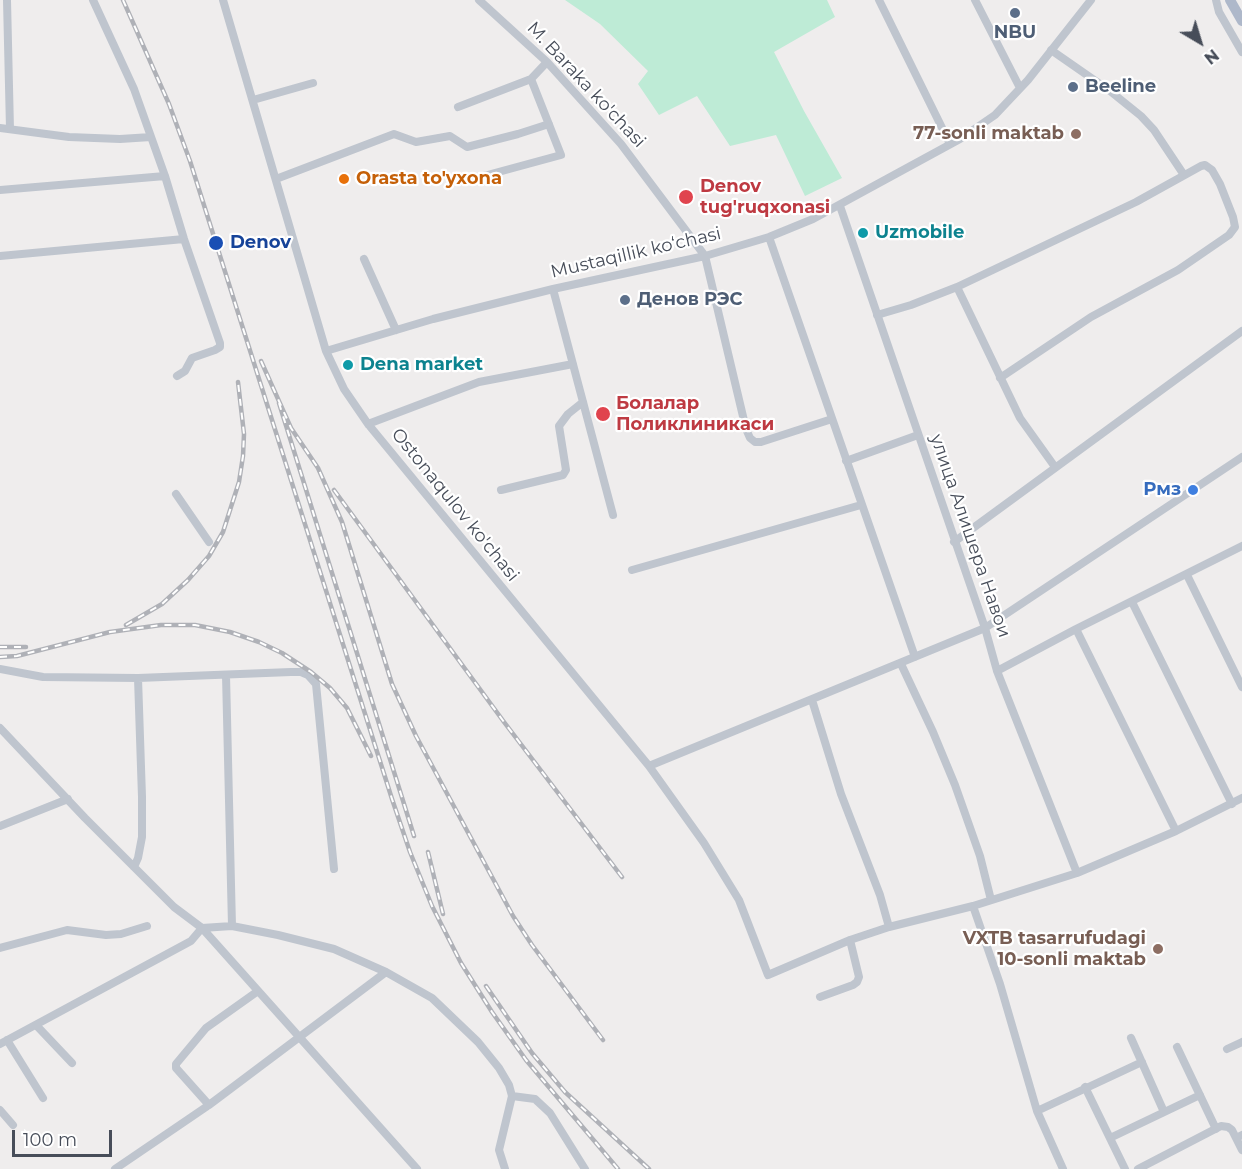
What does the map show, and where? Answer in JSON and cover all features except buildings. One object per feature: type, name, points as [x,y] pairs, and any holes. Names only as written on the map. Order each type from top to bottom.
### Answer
[{"type":"main road","points":[[1230,0],[1241,18]]},
{"type":"street","points":[[7,0],[10,129]]},
{"type":"street","points":[[93,0],[134,89],[221,345],[216,350],[192,358],[185,371],[177,376]]},
{"type":"street","name":"Ostonaqulov ko'chasi","points":[[223,0],[326,351],[344,389],[368,424],[649,766],[704,843],[739,900],[768,975],[850,940]]},
{"type":"street","name":"M. Baraka ko'chasi","points":[[479,0],[547,62],[621,144],[705,256]]},
{"type":"street","points":[[879,0],[950,144]]},
{"type":"street","points":[[975,0],[1020,88]]},
{"type":"street","name":"Mustaqillik ko‘chasi","points":[[326,351],[396,330],[553,289],[705,256],[769,237],[813,219],[950,144],[995,115],[1020,88],[1091,0]]},
{"type":"street","points":[[1216,0],[1242,52]]},
{"type":"street","points":[[1051,50],[1110,91],[1141,116],[1154,130],[1184,175]]},
{"type":"street","points":[[458,107],[531,79],[547,62]]},
{"type":"street","points":[[469,180],[560,156],[561,153],[531,79]]},
{"type":"street","points":[[253,100],[313,83]]},
{"type":"street","points":[[276,179],[394,134],[416,142],[450,136],[467,147],[549,124]]},
{"type":"street","points":[[0,128],[69,137],[151,136]]},
{"type":"street","points":[[877,315],[957,287],[1136,202],[1201,166],[1205,165],[1212,170],[1233,217],[1234,231],[1178,270],[1091,317],[1000,378]]},
{"type":"street","points":[[0,190],[165,176]]},
{"type":"street","name":"улица Алишера Навои","points":[[840,206],[985,628],[997,671],[1077,873]]},
{"type":"street","points":[[769,237],[915,657]]},
{"type":"street","points":[[0,256],[184,239]]},
{"type":"street","points":[[705,256],[750,438],[755,442],[761,442],[832,419]]},
{"type":"street","points":[[364,259],[396,330]]},
{"type":"street","points":[[957,287],[1020,418],[1055,467]]},
{"type":"street","points":[[553,289],[613,514]]},
{"type":"street","points":[[954,542],[1242,331]]},
{"type":"street","points":[[368,424],[479,382],[573,364]]},
{"type":"street","points":[[501,490],[563,475],[566,470],[559,426],[568,414],[583,402]]},
{"type":"street","points":[[846,460],[918,435]]},
{"type":"street","points":[[649,766],[985,628],[1242,457]]},
{"type":"street","points":[[176,494],[209,542]]},
{"type":"street","points":[[632,570],[861,505]]},
{"type":"street","points":[[997,671],[1242,546]]},
{"type":"street","points":[[1187,575],[1242,687]]},
{"type":"street","points":[[1132,602],[1232,804]]},
{"type":"street","points":[[1076,629],[1176,831]]},
{"type":"street","points":[[901,664],[933,732],[954,785],[980,855],[991,900]]},
{"type":"street","points":[[0,669],[43,677],[138,678],[301,672],[308,675],[316,684],[334,869]]},
{"type":"street","points":[[226,675],[232,926]]},
{"type":"street","points":[[134,867],[140,849],[142,817],[138,678]]},
{"type":"street","points":[[812,700],[841,794],[880,895],[889,927]]},
{"type":"street","points":[[0,728],[174,907],[202,927],[417,1169]]},
{"type":"street","points":[[820,997],[857,982],[859,977],[850,940],[889,927],[973,906],[1077,873],[1176,831],[1242,798]]},
{"type":"street","points":[[0,826],[68,799]]},
{"type":"street","points":[[973,906],[1000,984],[1037,1111],[1063,1169]]},
{"type":"street","points":[[0,948],[67,930],[106,935],[122,934],[147,926]]},
{"type":"street","points":[[43,1098],[3,1042],[190,940],[202,927],[232,926],[334,949],[386,972],[432,998],[478,1042],[500,1068],[509,1085],[512,1096],[499,1150],[505,1169]]},
{"type":"street","points":[[116,1169],[300,1038],[386,972]]},
{"type":"street","points":[[209,1104],[176,1068],[176,1064],[206,1028],[258,991]]},
{"type":"street","points":[[36,1025],[72,1063]]},
{"type":"street","points":[[1131,1038],[1164,1112]]},
{"type":"street","points":[[1227,1049],[1242,1042]]},
{"type":"street","points":[[1177,1047],[1216,1129]]},
{"type":"street","points":[[1037,1111],[1142,1062]]},
{"type":"street","points":[[1085,1087],[1125,1169]]},
{"type":"street","points":[[1110,1138],[1200,1095]]},
{"type":"street","points":[[512,1096],[535,1099],[550,1113],[585,1169]]},
{"type":"street","points":[[0,1110],[13,1125]]},
{"type":"street","points":[[1138,1169],[1221,1126],[1228,1127],[1239,1136],[1242,1150]]},
{"type":"green space","points":[[565,0],[827,0],[835,17],[774,52],[842,178],[805,196],[776,135],[730,146],[697,96],[659,115],[638,84],[648,71],[600,24]]},
{"type":"railway","points":[[123,0],[169,104],[190,161],[392,799],[432,906],[461,963],[492,1012],[526,1060],[618,1169]]},
{"type":"railway","points":[[261,361],[291,428],[318,468],[342,522],[392,684],[416,736],[513,916],[603,1040]]},
{"type":"railway","points":[[126,625],[162,604],[188,580],[209,556],[223,532],[239,482],[243,456],[244,434],[238,382]]},
{"type":"railway","points":[[279,403],[414,836]]},
{"type":"railway","points":[[334,490],[504,722],[622,877]]},
{"type":"railway","points":[[0,657],[17,656],[110,632],[161,625],[195,625],[230,632],[282,653],[330,688],[347,708],[371,756]]},
{"type":"railway","points":[[0,647],[26,647]]},
{"type":"railway","points":[[428,852],[443,914]]},
{"type":"railway","points":[[486,986],[532,1053],[565,1092],[649,1169]]},
{"type":"place","name":"NBU","points":[[1015,13]]},
{"type":"place","name":"Beeline","points":[[1073,87]]},
{"type":"place","name":"77-sonli maktab","points":[[1076,134]]},
{"type":"place","name":"Orasta to'yxona","points":[[344,179]]},
{"type":"place","name":"Denov tug'ruqxonasi","points":[[686,197]]},
{"type":"place","name":"Uzmobile","points":[[863,233]]},
{"type":"place","name":"Denov","points":[[216,243]]},
{"type":"place","name":"Денов РЭС","points":[[625,300]]},
{"type":"place","name":"Dena market","points":[[348,365]]},
{"type":"place","name":"Болалар Поликлиникаси","points":[[603,414]]},
{"type":"place","name":"Рмз","points":[[1193,490]]},
{"type":"place","name":"VXTB tasarrufudagi 10-sonli maktab","points":[[1158,949]]}]
